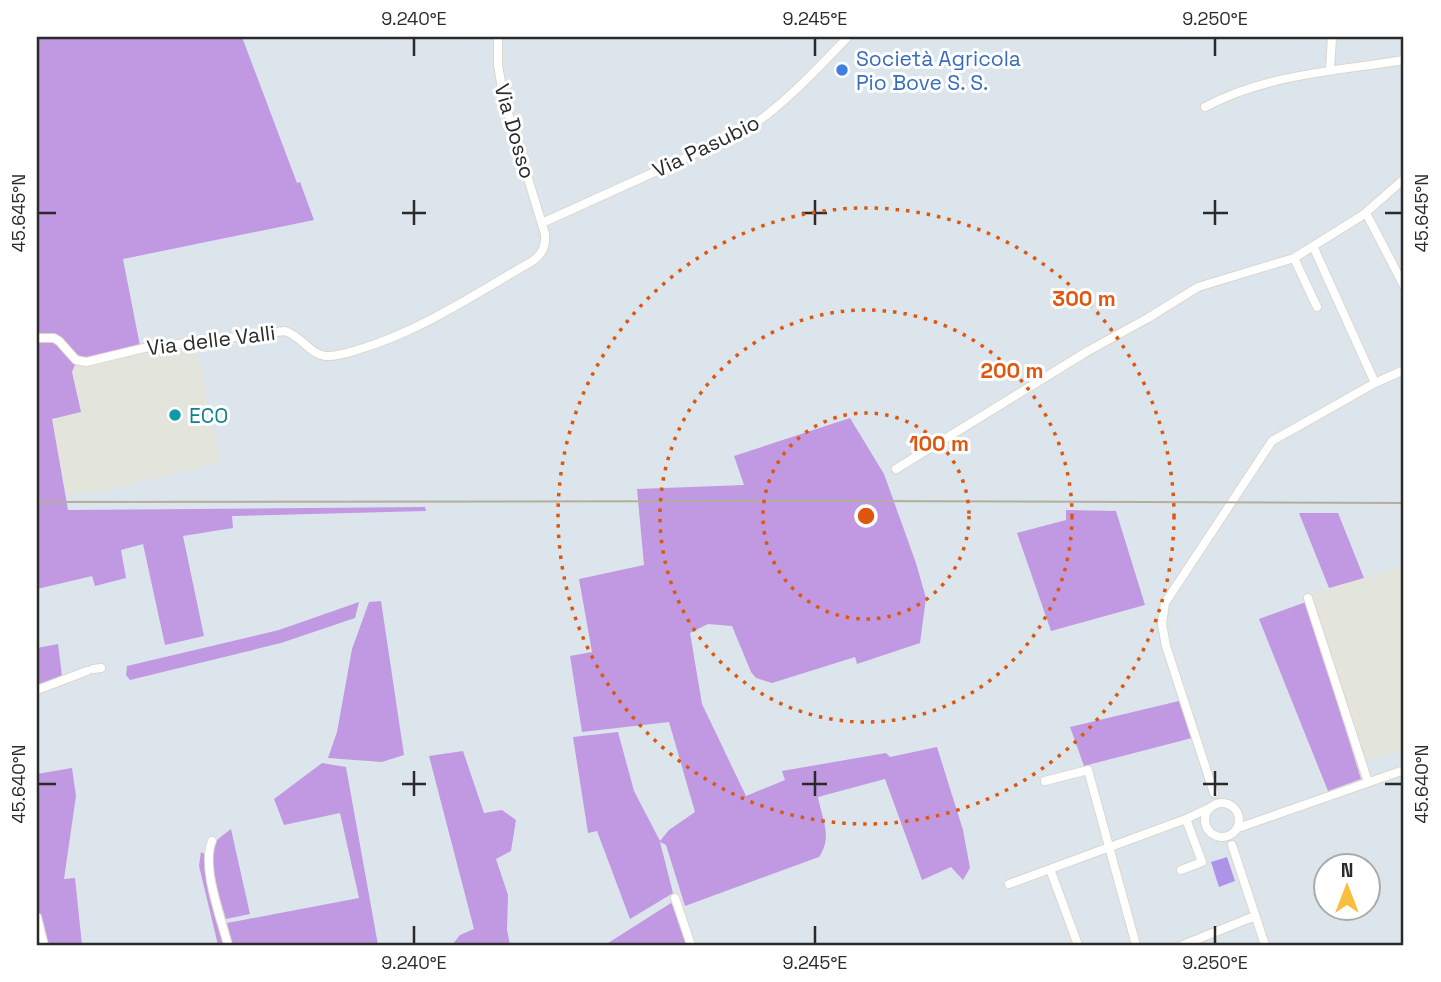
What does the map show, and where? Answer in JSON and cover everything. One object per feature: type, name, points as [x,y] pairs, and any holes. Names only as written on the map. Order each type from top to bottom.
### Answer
[{"type":"street","name":"Via Dosso","points":[[498,37],[498,65],[502,90],[542,223]]},
{"type":"street","name":"Via Pasubio","points":[[542,223],[743,132],[767,117],[848,37]]},
{"type":"street","points":[[1330,71],[1332,37]]},
{"type":"street","points":[[1205,107],[1244,89],[1330,71],[1404,60]]},
{"type":"street","points":[[896,469],[1198,286],[1294,258],[1366,212],[1404,179]]},
{"type":"street","points":[[1366,212],[1404,286]]},
{"type":"street","name":"Via delle Valli","points":[[37,338],[54,338],[76,360],[86,362],[144,348],[285,331],[299,337],[312,351],[336,356],[406,333],[538,258],[545,244],[542,223]]},
{"type":"street","points":[[1313,246],[1375,383]]},
{"type":"street","points":[[1294,258],[1317,307]]},
{"type":"street","points":[[1258,820],[1237,811],[1214,793],[1166,646],[1162,624],[1163,608],[1168,595],[1272,441],[1375,383],[1404,370]]},
{"type":"street","points":[[1308,598],[1368,782]]},
{"type":"street","points":[[37,690],[92,671]]},
{"type":"street","points":[[1045,781],[1088,770],[1136,945]]},
{"type":"street","points":[[1220,837],[1258,820],[1404,771]]},
{"type":"street","points":[[1214,793],[1205,820],[1206,825],[1211,833],[1232,845]]},
{"type":"street","points":[[1009,884],[1186,819],[1219,802],[1226,803]]},
{"type":"street","points":[[1237,811],[1239,816],[1232,845],[1265,945]]},
{"type":"street","points":[[1186,819],[1206,825]]},
{"type":"street","points":[[1181,870],[1202,862],[1186,819]]},
{"type":"street","points":[[212,841],[209,868],[228,945]]},
{"type":"street","points":[[1050,869],[1078,945]]},
{"type":"street","points":[[675,898],[691,945]]},
{"type":"street","points":[[1183,945],[1255,916]]},
{"type":"street","points":[[37,917],[44,945]]},
{"type":"shaded area","points":[[37,37],[242,37],[297,183],[300,182],[314,220],[123,259],[141,351],[76,362],[72,372],[81,412],[52,419],[68,510],[425,507],[426,511],[232,516],[233,528],[183,536],[204,636],[165,645],[143,544],[121,550],[126,578],[95,586],[92,576],[37,589]]},
{"type":"shaded area","points":[[196,345],[221,462],[100,492],[66,495],[52,419],[82,412],[72,372],[76,364]]},
{"type":"shaded area","points":[[850,418],[884,474],[916,563],[926,598],[920,643],[857,664],[855,657],[772,683],[756,678],[751,672],[732,626],[708,624],[690,633],[702,704],[746,796],[785,780],[782,771],[886,753],[890,757],[937,747],[963,830],[970,868],[963,880],[951,867],[922,880],[885,779],[818,797],[826,835],[819,857],[685,906],[666,845],[660,842],[673,893],[630,919],[597,831],[588,833],[573,737],[618,732],[634,791],[660,841],[669,830],[695,812],[669,722],[582,732],[570,656],[592,652],[579,579],[644,565],[637,489],[744,485],[734,456]]},
{"type":"shaded area","points":[[1066,510],[1116,511],[1145,605],[1051,631],[1017,533],[1066,520]]},
{"type":"shaded area","points":[[1299,513],[1338,513],[1364,578],[1329,588]]},
{"type":"shaded area","points":[[1404,566],[1404,749],[1364,762],[1309,594]]},
{"type":"shaded area","points":[[381,601],[404,755],[382,762],[328,758],[337,732],[352,649],[369,602]]},
{"type":"shaded area","points":[[359,602],[355,618],[281,643],[130,680],[126,675],[127,666],[279,630]]},
{"type":"shaded area","points":[[1306,602],[1361,779],[1328,791],[1259,619]]},
{"type":"shaded area","points":[[58,644],[62,676],[37,686],[37,648]]},
{"type":"shaded area","points":[[1179,701],[1192,738],[1084,766],[1070,727]]},
{"type":"shaded area","points":[[463,751],[484,813],[502,810],[516,820],[511,851],[496,859],[508,895],[507,930],[510,945],[452,945],[460,935],[474,929],[429,756]]},
{"type":"shaded area","points":[[322,763],[346,767],[378,945],[232,945],[227,923],[359,898],[340,813],[284,825],[274,799]]},
{"type":"shaded area","points":[[72,768],[76,796],[64,879],[75,878],[82,945],[47,945],[37,905],[37,774]]},
{"type":"shaded area","points":[[231,829],[250,914],[226,919],[212,850],[214,844]]},
{"type":"shaded area","points":[[201,852],[204,854],[225,945],[218,945],[199,866]]},
{"type":"shaded area","points":[[1227,857],[1235,881],[1219,887],[1211,862]]},
{"type":"shaded area","points":[[671,903],[676,906],[690,945],[605,945]]},
{"type":"railway","points":[[37,502],[1404,503]]},
{"type":"place","name":"Società Agricola Pio Bove S. S.","points":[[842,70]]},
{"type":"place","name":"ECO","points":[[175,415]]}]
